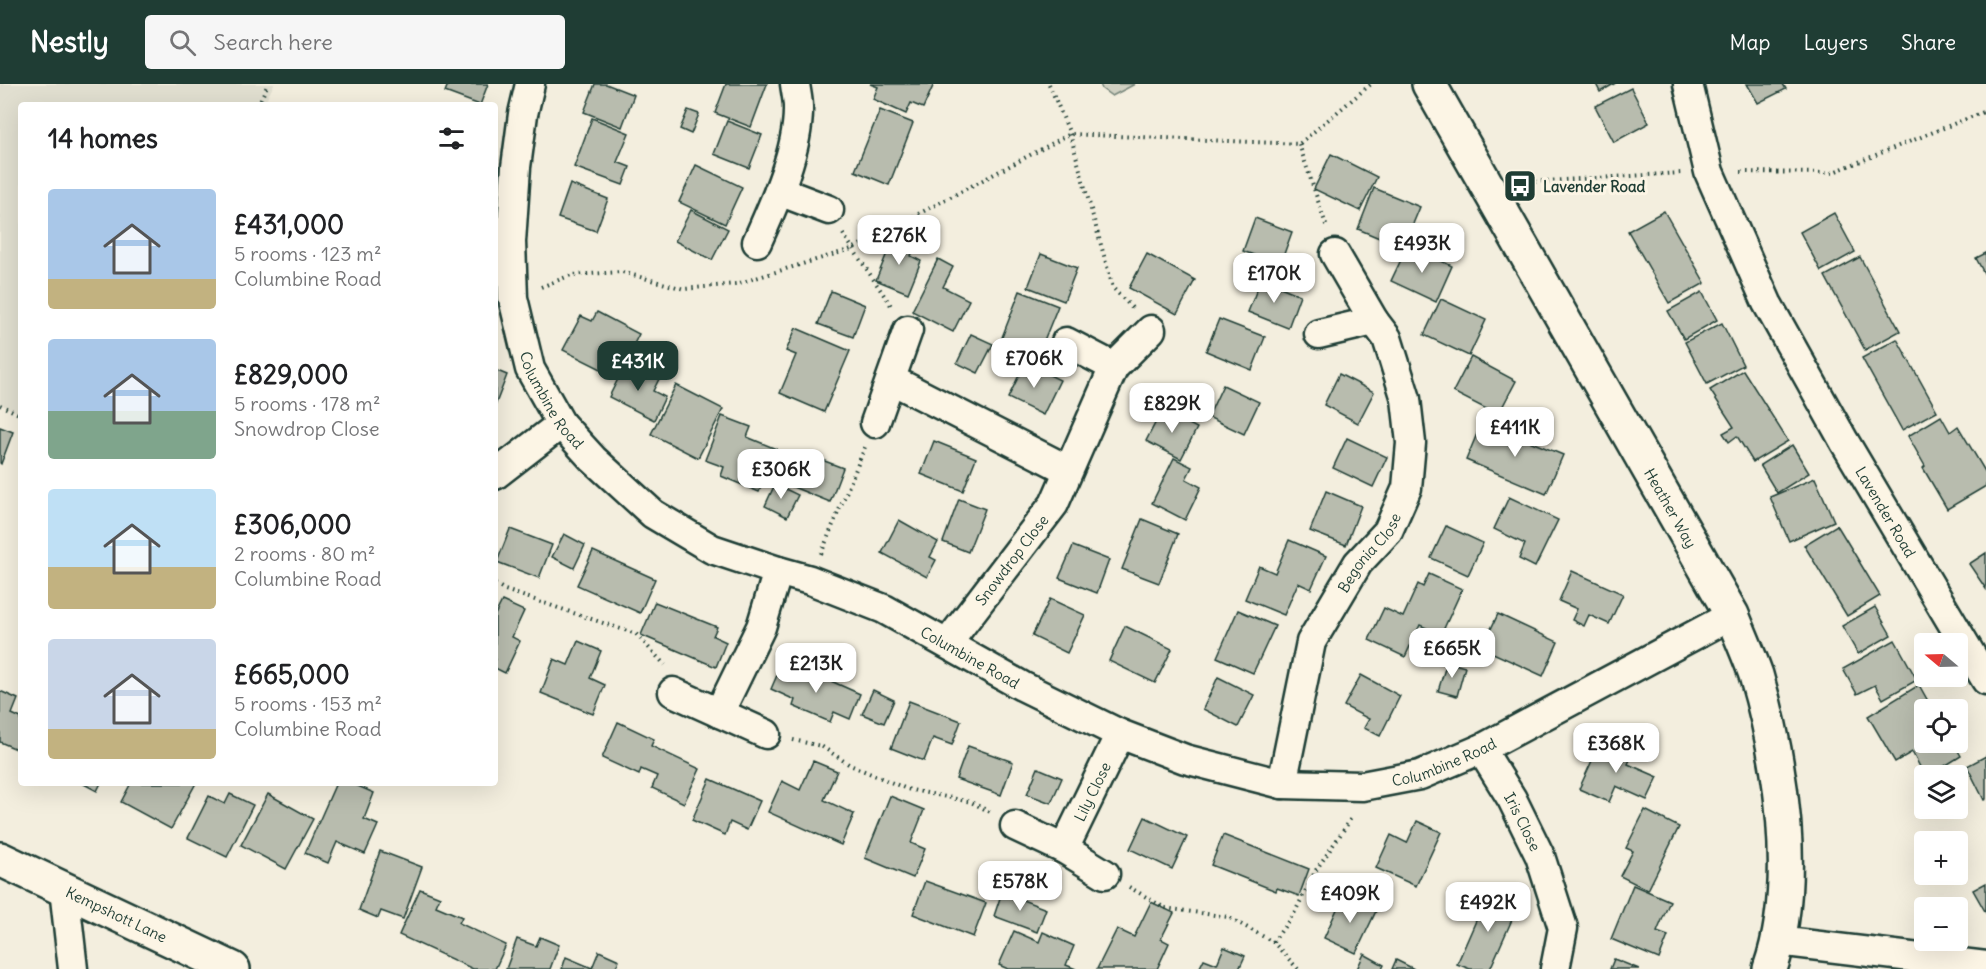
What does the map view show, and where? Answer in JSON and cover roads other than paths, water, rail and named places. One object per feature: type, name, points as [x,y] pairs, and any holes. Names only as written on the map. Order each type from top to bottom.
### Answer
[{"type":"street","name":"Columbine Road","points":[[530,84],[523,114],[505,165],[513,298],[530,369],[561,424],[593,459],[653,514],[712,549],[810,580],[884,609],[1022,686],[1120,734],[1185,759],[1282,784],[1362,786],[1420,775],[1481,749],[1732,615]]},
{"type":"street","points":[[758,242],[779,191],[794,139],[798,108],[795,84]]},
{"type":"street","name":"Heather Way","points":[[1429,84],[1732,615],[1755,673],[1771,736],[1777,772],[1784,848],[1783,911],[1774,955]]},
{"type":"street","name":"Lavender Road","points":[[1688,84],[1709,172],[1767,303],[1850,451],[1984,673]]},
{"type":"street","points":[[779,191],[829,210]]},
{"type":"street","name":"Begonia Close","points":[[1282,784],[1311,642],[1358,563],[1388,531],[1407,488],[1411,443],[1406,399],[1387,338],[1374,321],[1335,254]]},
{"type":"street","points":[[1319,334],[1374,321]]},
{"type":"street","points":[[875,423],[908,330]]},
{"type":"street","name":"Snowdrop Close","points":[[947,644],[1054,504],[1114,367],[1151,330]]},
{"type":"street","points":[[1066,342],[1114,367]]},
{"type":"street","points":[[892,380],[1068,470]]},
{"type":"street","points":[[498,473],[561,424]]},
{"type":"street","points":[[719,713],[761,627],[778,571]]},
{"type":"street","points":[[673,692],[766,734]]},
{"type":"street","name":"Lily Close","points":[[1064,849],[1120,734]]},
{"type":"street","name":"Iris Close","points":[[1481,749],[1512,799],[1543,867],[1563,928],[1555,969]]},
{"type":"street","points":[[1015,826],[1064,849],[1105,873]]},
{"type":"street","name":"Kempshott Lane","points":[[0,859],[233,969]]},
{"type":"street","points":[[64,889],[74,969]]},
{"type":"street","points":[[1774,955],[1985,967]]},
{"type":"place","name":"Lavender Road","points":[[1520,186]]}]
